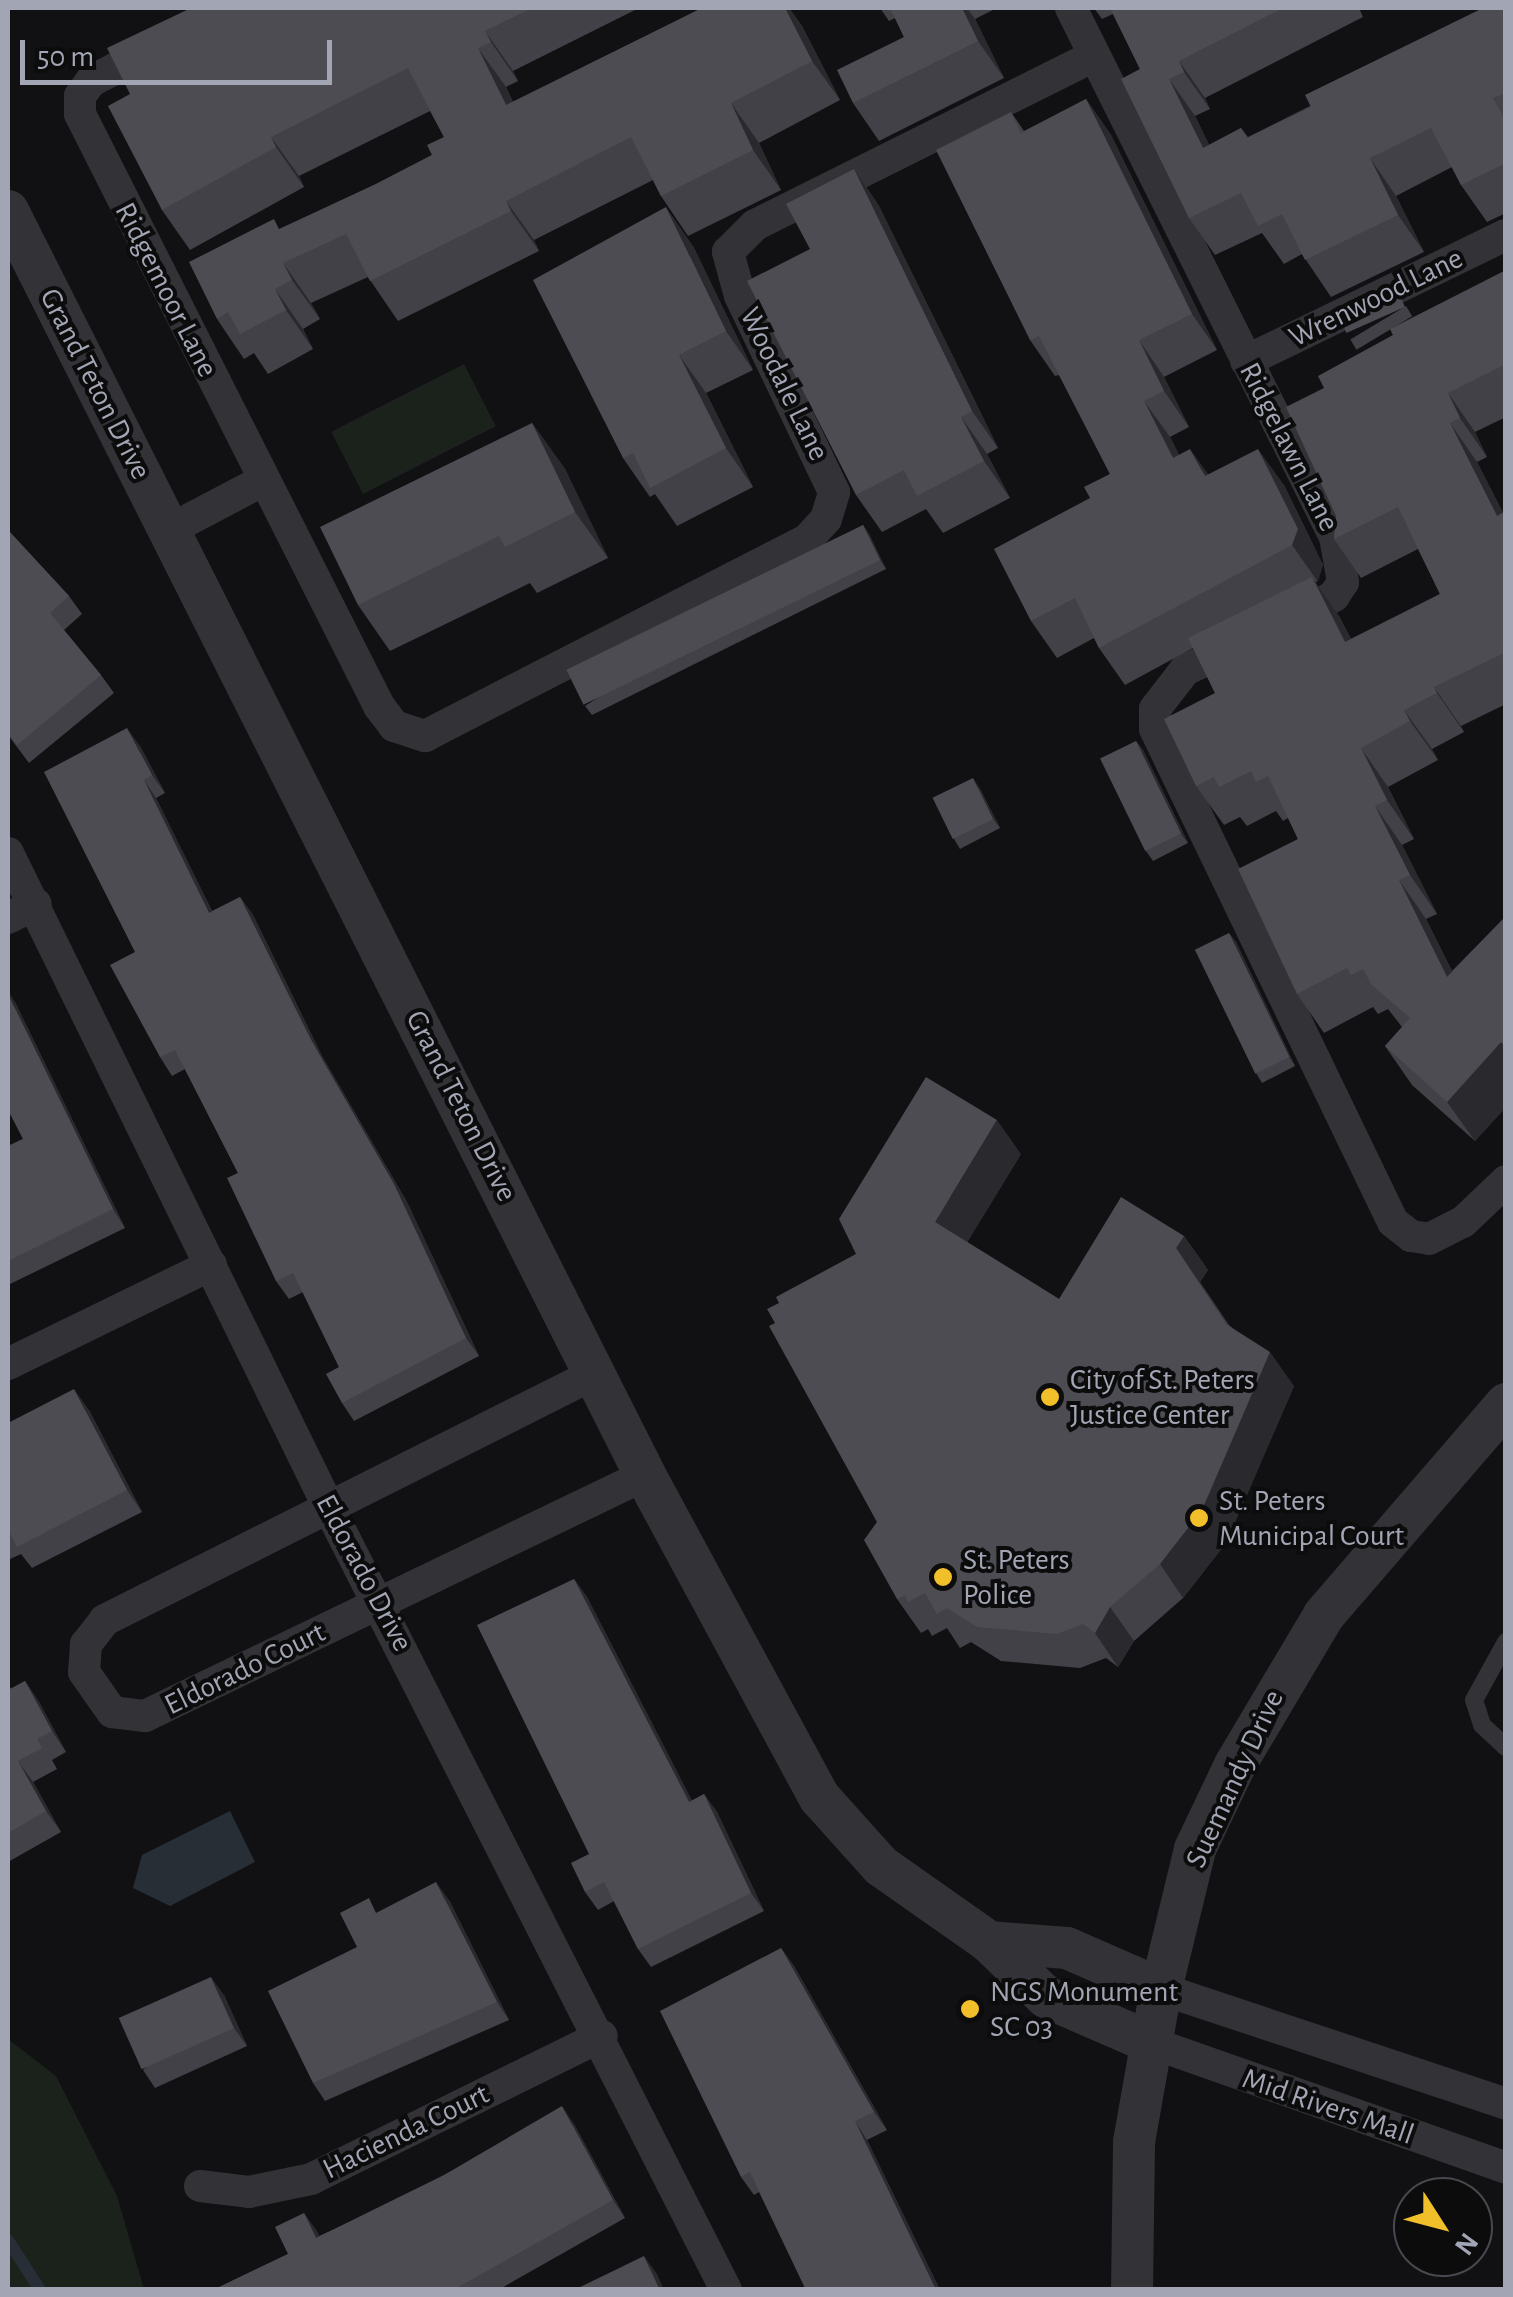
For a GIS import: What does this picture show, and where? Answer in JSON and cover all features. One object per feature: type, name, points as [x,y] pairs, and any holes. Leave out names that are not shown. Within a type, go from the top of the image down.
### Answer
[{"type":"street","name":"Ridgemoor Lane","points":[[232,8],[115,64],[80,96],[88,134],[379,706],[409,734]]},
{"type":"street","name":"Ridgelawn Lane","points":[[1071,8],[1336,537],[1343,582],[1312,610],[1185,670],[1155,709],[1155,729],[1393,1222],[1411,1236],[1429,1239],[1464,1222],[1506,1181]]},
{"type":"street","name":"Woodale Lane","points":[[409,734],[425,736],[806,540],[826,518],[834,492],[740,296],[728,252],[754,225],[1094,56]]},
{"type":"street","name":"Wrenwood Lane","points":[[1246,361],[1506,236]]},
{"type":"street","name":"Grand Teton Drive","points":[[14,239],[169,530],[596,1372],[644,1475],[820,1798],[882,1866],[990,1942],[1046,1997],[1152,2043]]},
{"type":"street","points":[[169,530],[262,481]]},
{"type":"street","name":"Eldorado Drive","points":[[8,852],[22,911],[211,1265],[329,1508],[602,2036],[726,2290]]},
{"type":"street","points":[[8,1364],[211,1265]]},
{"type":"street","name":"Eldorado Court","points":[[596,1372],[105,1620],[86,1644],[84,1672],[92,1689],[112,1712],[145,1716],[644,1475]]},
{"type":"street","name":"Suemandy Drive","points":[[1132,2290],[1134,2142],[1161,1989],[1195,1849],[1283,1677],[1371,1556],[1506,1404]]},
{"type":"street","points":[[990,1942],[1067,1948],[1161,1989]]},
{"type":"street","name":"Mid Rivers Mall","points":[[1161,1989],[1506,2104]]},
{"type":"street","name":"Hacienda Court","points":[[200,2186],[249,2192],[311,2179],[602,2036]]},
{"type":"street","name":"Mid Rivers Mall","points":[[1152,2043],[1506,2168]]},
{"type":"lane","points":[[1506,1642],[1474,1700],[1482,1725],[1506,1747]]},
{"type":"shaded area","points":[[464,364],[496,426],[363,494],[331,432]]},
{"type":"shaded area","points":[[230,1811],[255,1862],[170,1906],[133,1888],[142,1855]]},
{"type":"shaded area","points":[[8,2039],[56,2076],[117,2196],[144,2289],[8,2289]]},
{"type":"building","points":[[191,8],[532,8],[485,31],[491,42],[478,48],[506,105],[702,8],[785,8],[812,61],[731,103],[753,150],[661,196],[631,137],[506,201],[511,211],[370,281],[346,234],[283,263],[292,280],[275,289],[286,310],[240,334],[228,312],[217,319],[189,262],[274,219],[279,229],[376,184],[432,155],[427,145],[444,137],[408,68],[271,137],[276,147],[162,210],[108,106],[130,94],[107,48]]},
{"type":"building","points":[[890,8],[962,8],[978,41],[853,103],[837,70],[904,37]]},
{"type":"building","points":[[1110,8],[1283,8],[1179,61],[1184,72],[1169,79],[1203,148],[1241,128],[1247,138],[1311,107],[1305,95],[1483,8],[1506,8],[1506,93],[1493,98],[1506,122],[1506,163],[1461,185],[1431,128],[1370,158],[1398,215],[1305,260],[1282,214],[1258,226],[1241,193],[1189,218],[1121,79],[1140,69]]},
{"type":"building","points":[[1086,99],[1192,314],[1139,340],[1164,391],[1144,401],[1173,458],[1190,449],[1205,476],[1258,449],[1298,529],[1292,545],[1099,648],[1075,598],[1031,621],[994,549],[1090,498],[1084,487],[1110,474],[1039,336],[1030,340],[936,150],[1011,112],[1021,133]]},
{"type":"building","points":[[854,169],[972,411],[961,417],[984,461],[917,496],[904,470],[856,495],[747,281],[810,249],[786,204]]},
{"type":"building","points":[[666,207],[726,331],[679,355],[726,448],[650,488],[633,453],[623,458],[533,280]]},
{"type":"building","points":[[1506,270],[1506,364],[1448,393],[1460,418],[1450,423],[1497,516],[1506,511],[1506,652],[1434,687],[1437,693],[1404,710],[1410,721],[1361,748],[1387,800],[1375,806],[1410,875],[1399,880],[1447,977],[1506,916],[1506,1046],[1501,1042],[1447,1102],[1385,1046],[1410,1018],[1371,984],[1363,969],[1351,975],[1347,968],[1297,994],[1238,869],[1298,839],[1268,776],[1256,782],[1251,771],[1219,787],[1214,777],[1196,786],[1164,719],[1215,693],[1188,638],[1312,577],[1345,642],[1440,594],[1398,507],[1334,539],[1336,516],[1286,407],[1324,388],[1318,376],[1393,335],[1390,329]]},
{"type":"building","points":[[1400,296],[1405,307],[1346,333],[1342,322]]},
{"type":"building","points":[[532,423],[575,512],[505,547],[499,536],[358,605],[320,527]]},
{"type":"building","points":[[863,525],[880,560],[583,705],[566,670]]},
{"type":"building","points":[[8,530],[69,596],[50,613],[101,675],[17,745],[8,733]]},
{"type":"building","points":[[127,728],[152,775],[144,780],[209,913],[240,897],[310,1038],[394,1184],[466,1338],[342,1403],[326,1374],[339,1367],[293,1273],[276,1281],[227,1178],[238,1173],[175,1050],[160,1057],[110,965],[135,952],[44,772]]},
{"type":"building","points":[[1136,741],[1181,834],[1145,851],[1100,759]]},
{"type":"building","points":[[973,778],[993,819],[953,839],[933,798]]},
{"type":"building","points":[[1229,933],[1289,1057],[1255,1074],[1195,950]]},
{"type":"building","points":[[8,994],[113,1209],[8,1261],[8,1146],[23,1139],[8,1110]]},
{"type":"building","name":"City of St. Peters Justice Center","points":[[926,1077],[997,1120],[935,1222],[1059,1299],[1121,1197],[1184,1236],[1176,1248],[1226,1324],[1270,1352],[1202,1510],[1160,1564],[1110,1607],[1095,1633],[1083,1624],[1057,1634],[977,1627],[947,1608],[937,1614],[925,1593],[908,1602],[905,1595],[897,1599],[864,1540],[877,1522],[769,1326],[775,1323],[767,1309],[779,1303],[776,1297],[856,1254],[839,1219]]},
{"type":"building","points":[[74,1389],[127,1490],[17,1547],[8,1532],[8,1423]]},
{"type":"building","points":[[574,1579],[689,1802],[704,1794],[751,1893],[638,1949],[604,1882],[585,1892],[571,1863],[589,1854],[477,1625]]},
{"type":"building","points":[[25,1681],[52,1731],[37,1739],[42,1748],[18,1761],[46,1811],[8,1833],[8,1690]]},
{"type":"building","points":[[436,1882],[497,2002],[313,2083],[268,1991],[357,1947],[340,1913],[369,1898],[376,1913]]},
{"type":"building","points":[[781,1948],[874,2112],[855,2121],[936,2290],[806,2290],[750,2172],[741,2177],[660,2011]]},
{"type":"building","points":[[211,1977],[234,2028],[142,2069],[119,2018]]},
{"type":"building","points":[[562,2106],[613,2200],[453,2290],[213,2290],[288,2254],[275,2227],[304,2213],[316,2238],[444,2175]]},
{"type":"building","points":[[644,2256],[660,2290],[574,2290]]},
{"type":"waterway","points":[[8,2240],[40,2290]]},
{"type":"place","name":"City of St. Peters Justice Center","points":[[1050,1397]]},
{"type":"place","name":"St. Peters Municipal Court","points":[[1199,1518]]},
{"type":"place","name":"St. Peters Police","points":[[943,1577]]},
{"type":"place","name":"NGS Monument SC 03","points":[[970,2009]]}]
